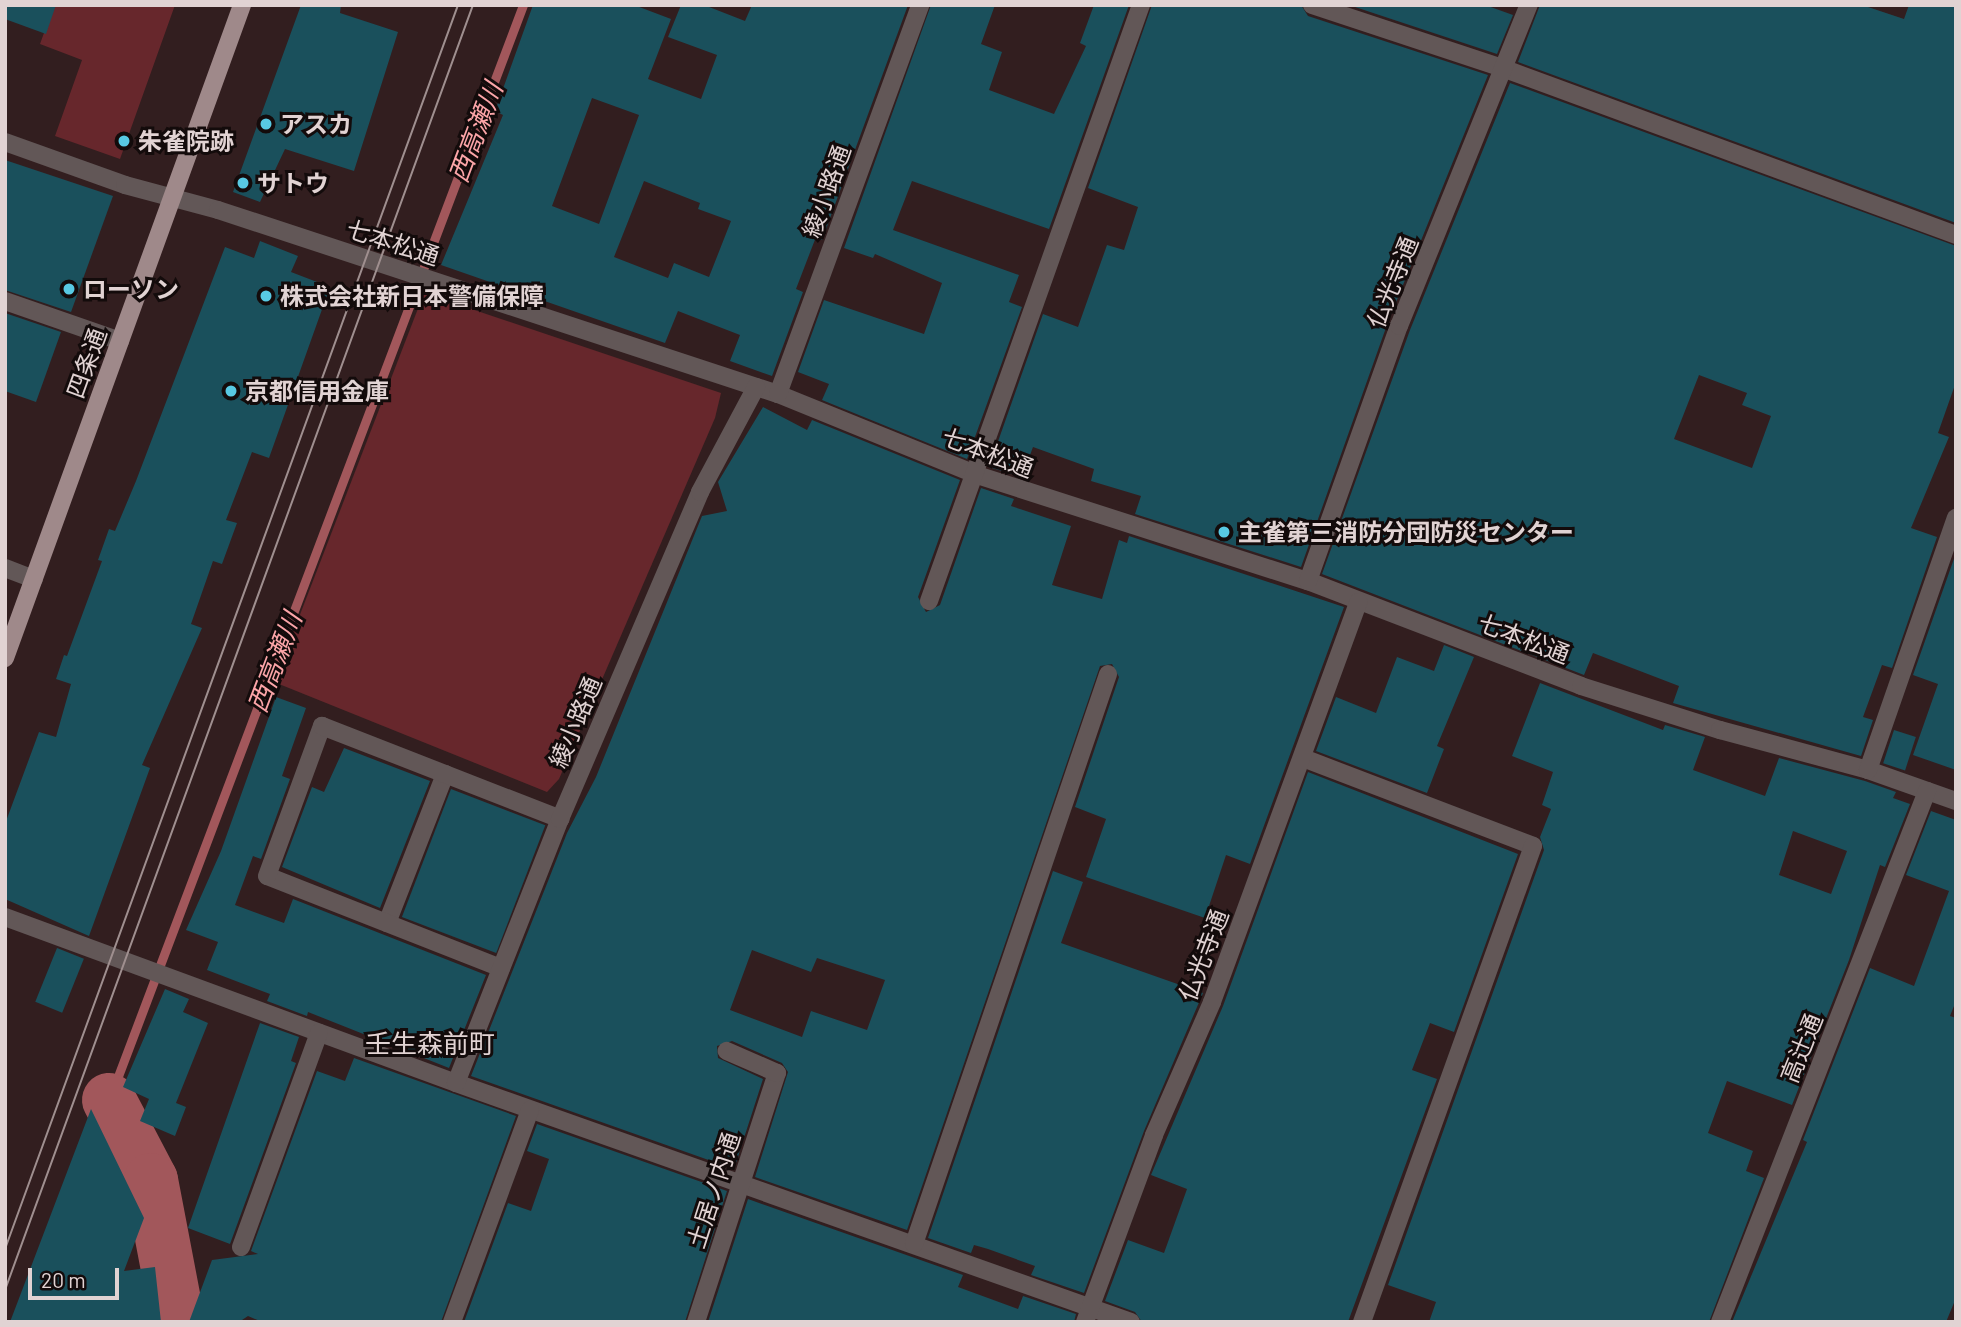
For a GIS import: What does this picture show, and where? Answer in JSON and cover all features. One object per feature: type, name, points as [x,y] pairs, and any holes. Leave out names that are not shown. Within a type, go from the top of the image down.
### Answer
[{"type":"main road","name":"四条通","points":[[5,659],[242,5]]},
{"type":"street","name":"綾小路通","points":[[778,394],[920,5]]},
{"type":"street","points":[[929,601],[977,475],[1141,5]]},
{"type":"street","points":[[1312,5],[1505,69],[1956,235]]},
{"type":"street","name":"仏光寺通","points":[[1308,581],[1399,326],[1529,5]]},
{"type":"street","name":"七本松通","points":[[5,142],[125,185],[172,196],[778,394],[977,475],[1308,581],[1581,686],[1732,734],[1868,770],[1956,801]]},
{"type":"street","points":[[5,300],[120,341]]},
{"type":"street","name":"綾小路通","points":[[456,1083],[560,819],[700,492],[756,387]]},
{"type":"street","points":[[1868,770],[1956,518]]},
{"type":"street","points":[[5,568],[34,579]]},
{"type":"street","name":"仏光寺通","points":[[1088,1314],[1303,758],[1358,602]]},
{"type":"street","points":[[915,1244],[1108,674]]},
{"type":"street","points":[[501,968],[267,876],[322,726],[560,819]]},
{"type":"street","points":[[1303,758],[1533,846],[1362,1322]]},
{"type":"street","points":[[387,923],[445,774]]},
{"type":"street","name":"高辻通","points":[[1720,1322],[1927,791]]},
{"type":"street","points":[[5,917],[530,1110],[915,1244],[1088,1314],[1131,1322]]},
{"type":"street","points":[[240,1247],[319,1033]]},
{"type":"street","name":"土居ノ内通","points":[[696,1322],[777,1073],[727,1051]]},
{"type":"street","points":[[452,1322],[530,1110]]},
{"type":"shaded area","points":[[54,5],[175,5],[120,159],[55,136],[82,60],[40,44]]},
{"type":"shaded area","points":[[424,293],[721,393],[715,418],[559,779],[547,792],[274,682]]},
{"type":"building","points":[[5,5],[56,5],[46,34],[5,19]]},
{"type":"building","points":[[301,5],[341,5],[340,13],[398,32],[354,171],[285,149],[260,202],[233,192]]},
{"type":"building","points":[[533,5],[634,5],[671,19],[648,79],[701,99],[717,55],[668,37],[681,5],[704,5],[745,21],[752,5],[908,5],[822,240],[816,237],[796,289],[803,292],[772,376],[730,361],[740,335],[678,311],[665,343],[441,265],[503,115],[495,111]],"holes":[[[592,98],[639,115],[599,224],[552,206]],[[644,181],[700,203],[698,209],[731,221],[709,277],[674,263],[668,278],[614,257]]]},
{"type":"building","points":[[931,5],[995,5],[981,44],[1002,52],[989,90],[1054,114],[1086,46],[1080,43],[1094,5],[1129,5],[1049,229],[912,181],[893,230],[1019,275],[1009,302],[1022,307],[967,459],[822,400],[829,384],[798,372],[824,300],[924,334],[942,283],[875,254],[873,258],[844,248]]},
{"type":"building","points":[[1152,5],[1301,5],[1308,16],[1488,75],[1388,322],[1301,567],[1135,514],[1141,496],[1091,481],[1094,469],[1033,447],[1022,477],[989,467],[1043,314],[1078,327],[1107,245],[1124,250],[1138,207],[1088,188]]},
{"type":"building","points":[[1349,5],[1485,5],[1513,15],[1497,54]]},
{"type":"building","points":[[1540,5],[1862,5],[1904,19],[1909,5],[1956,5],[1956,223],[1518,62]]},
{"type":"building","points":[[1510,83],[1956,246],[1956,382],[1938,433],[1949,437],[1911,528],[1937,537],[1892,668],[1882,665],[1863,717],[1873,720],[1861,756],[1673,703],[1679,686],[1593,653],[1584,675],[1322,574],[1410,330]],"holes":[[[1699,375],[1747,393],[1742,405],[1771,416],[1752,468],[1674,439]]]},
{"type":"building","points":[[5,160],[113,196],[71,312],[5,290]]},
{"type":"building","points":[[260,241],[298,256],[291,272],[330,287],[269,458],[252,452],[226,520],[237,523],[222,564],[213,561],[191,624],[202,628],[142,765],[150,768],[89,936],[5,899],[5,824],[39,732],[56,737],[71,684],[56,679],[64,655],[67,656],[102,561],[98,560],[109,529],[115,531],[136,481],[225,247],[254,258]]},
{"type":"building","points":[[5,313],[61,332],[36,402],[5,391]]},
{"type":"building","points":[[763,407],[807,430],[812,420],[960,480],[918,597],[926,612],[940,605],[981,488],[1014,499],[1011,506],[1071,526],[1052,585],[1102,599],[1119,540],[1127,543],[1129,536],[1344,607],[1250,864],[1226,855],[1205,918],[1086,877],[1106,819],[1075,807],[1119,677],[1112,664],[1100,666],[907,1230],[755,1177],[788,1072],[782,1063],[732,1041],[717,1046],[718,1058],[763,1079],[734,1169],[471,1076],[567,833],[596,777],[702,516],[727,511],[718,482]],"holes":[[[752,950],[811,972],[817,958],[885,980],[867,1030],[811,1011],[802,1037],[730,1010]]]},
{"type":"building","points":[[1956,553],[1956,770],[1913,755],[1938,684],[1913,675]]},
{"type":"building","points":[[1444,645],[1474,657],[1437,746],[1444,749],[1427,793],[1316,751],[1336,697],[1376,713],[1397,657],[1434,671]]},
{"type":"building","points":[[1540,683],[1663,730],[1665,725],[1705,737],[1693,770],[1765,796],[1779,758],[1865,781],[1896,792],[1893,798],[1910,804],[1885,867],[1880,865],[1849,960],[1792,1105],[1727,1081],[1708,1133],[1753,1151],[1746,1171],[1764,1178],[1709,1322],[1429,1322],[1436,1302],[1388,1285],[1544,850],[1540,837],[1551,809],[1542,805],[1553,772],[1512,756]],"holes":[[[1793,831],[1847,851],[1831,894],[1779,875]]]},
{"type":"building","points":[[276,697],[306,708],[282,776],[290,779],[261,859],[253,856],[235,905],[284,923],[293,899],[486,975],[449,1068],[308,1012],[307,1016],[267,1001],[270,994],[207,970],[218,942],[186,930],[221,851]]},
{"type":"building","points":[[1894,730],[1916,737],[1905,770],[1883,763]]},
{"type":"building","points":[[344,748],[430,781],[380,908],[282,867],[312,787],[324,792]]},
{"type":"building","points":[[1308,772],[1518,854],[1454,1032],[1430,1023],[1412,1070],[1437,1079],[1348,1322],[1142,1322],[1135,1312],[1105,1301],[1128,1240],[1164,1253],[1187,1189],[1151,1175],[1223,1006]]},
{"type":"building","points":[[451,789],[545,825],[496,953],[402,917]]},
{"type":"building","points":[[1931,811],[1956,820],[1956,1001],[1950,1016],[1956,1018],[1956,1298],[1946,1322],[1732,1322],[1807,1142],[1803,1140],[1870,968],[1914,986],[1949,891],[1906,875]]},
{"type":"building","points":[[1053,871],[1083,882],[1061,943],[1203,993],[1144,1131],[1084,1293],[1031,1275],[1035,1266],[988,1249],[974,1245],[971,1253],[928,1238]]},
{"type":"building","points":[[57,948],[84,959],[62,1013],[35,1002]]},
{"type":"building","points":[[165,989],[189,999],[183,1012],[208,1023],[176,1103],[186,1107],[175,1136],[140,1121],[149,1099],[123,1087]]},
{"type":"building","points":[[260,1023],[299,1037],[291,1061],[296,1063],[230,1244],[188,1228]]},
{"type":"building","points":[[354,1058],[516,1116],[441,1322],[262,1322],[248,1316],[239,1322],[189,1322],[212,1260],[258,1254],[251,1251],[317,1071],[345,1081]]},
{"type":"building","points":[[91,1109],[144,1218],[124,1271],[155,1267],[161,1322],[10,1322]]},
{"type":"building","points":[[537,1124],[727,1191],[685,1322],[464,1322],[508,1203],[531,1211],[549,1159],[527,1151]]},
{"type":"building","points":[[748,1199],[963,1275],[958,1287],[1018,1309],[1023,1296],[1076,1314],[1074,1322],[708,1322]]},
{"type":"waterway","name":"西高瀬川","points":[[109,1100],[523,5]]},
{"type":"waterway","name":"西高瀬川","points":[[109,1100],[151,1180],[178,1322]]},
{"type":"tram line","points":[[5,1249],[458,5]]},
{"type":"tram line","points":[[5,1290],[473,5]]},
{"type":"place","name":"アスカ","points":[[266,124]]},
{"type":"place","name":"朱雀院跡","points":[[124,141]]},
{"type":"place","name":"サトウ","points":[[243,183]]},
{"type":"place","name":"ローソン","points":[[69,289]]},
{"type":"place","name":"株式会社新日本警備保障","points":[[266,296]]},
{"type":"place","name":"京都信用金庫","points":[[231,391]]},
{"type":"place","name":"主雀第三消防分団防災センター","points":[[1224,532]]},
{"type":"district","name":"壬生森前町","points":[[430,1043]]}]
